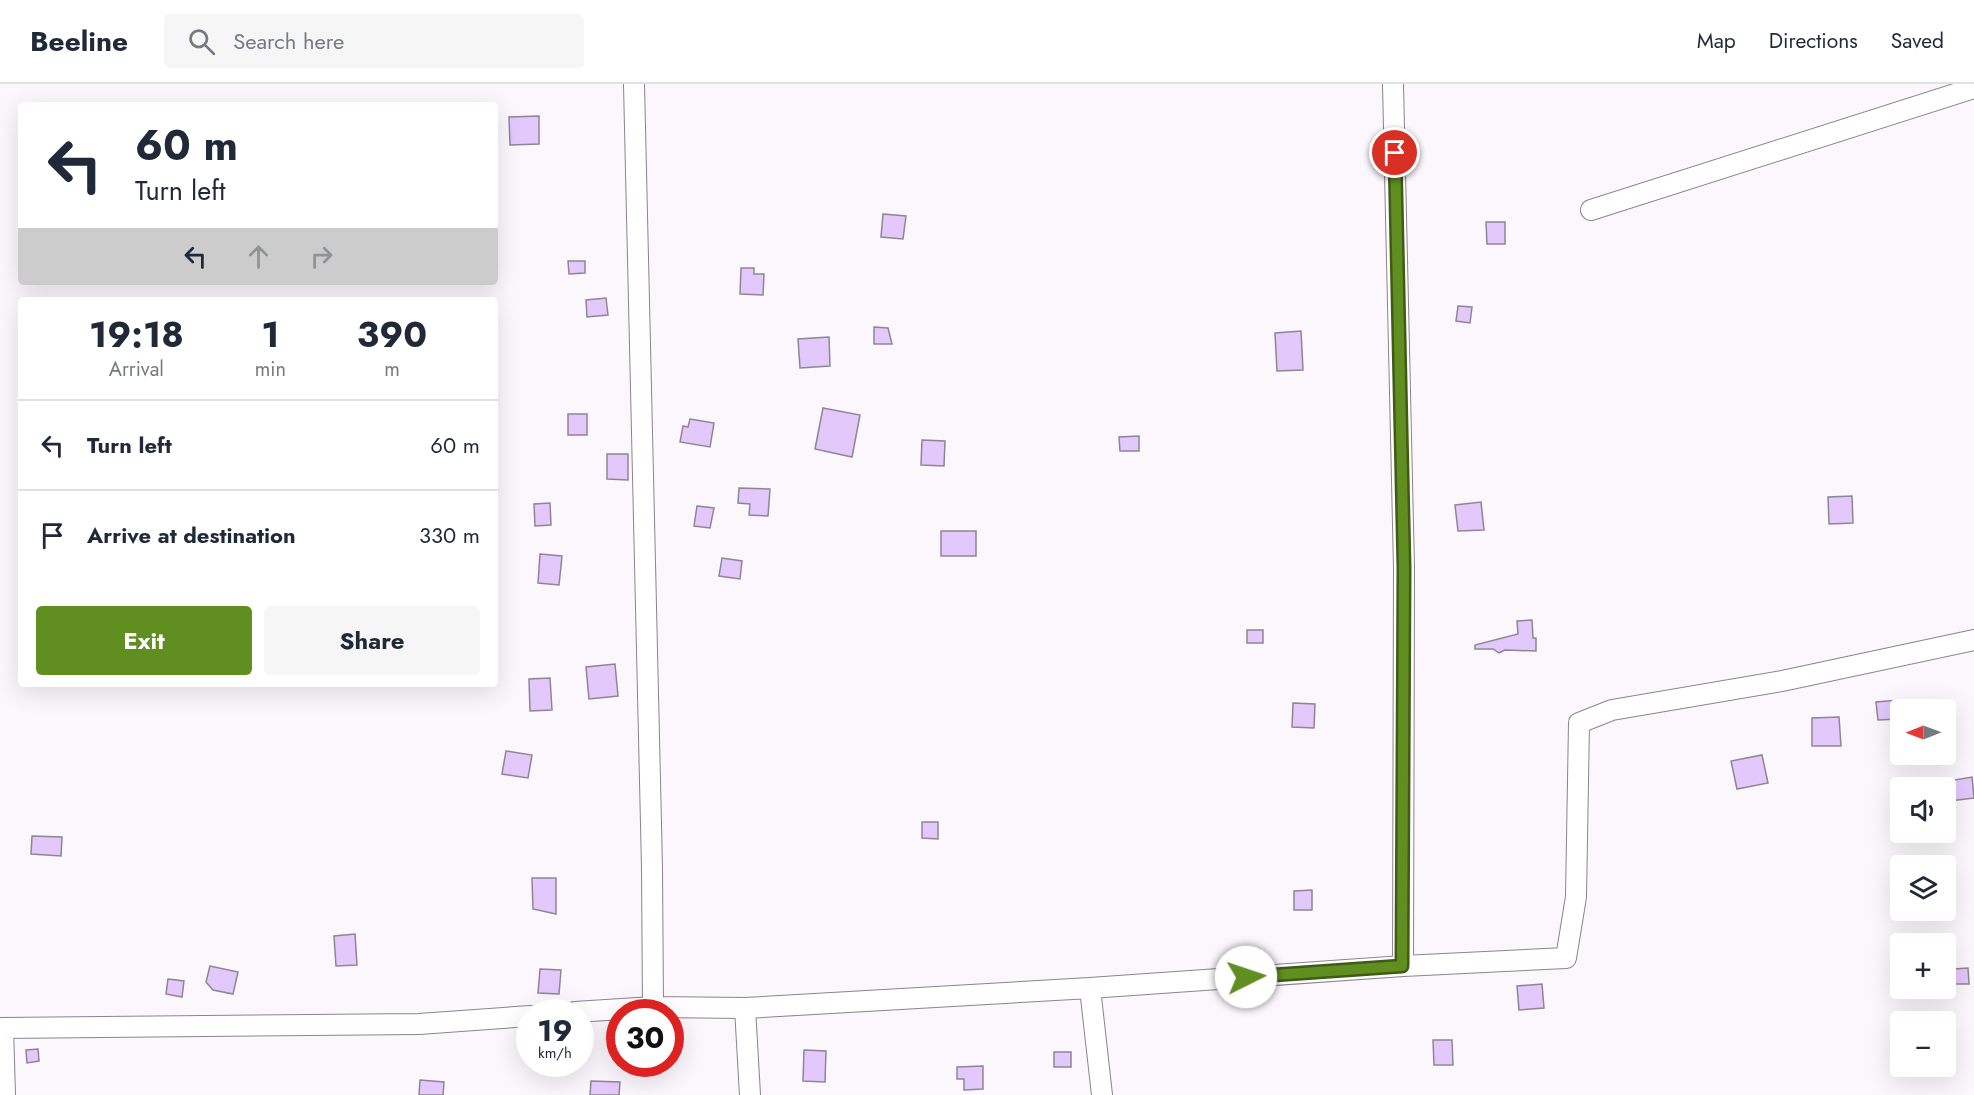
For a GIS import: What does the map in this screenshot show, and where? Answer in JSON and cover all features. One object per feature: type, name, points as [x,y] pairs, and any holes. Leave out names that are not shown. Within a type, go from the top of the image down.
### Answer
[{"type":"street","points":[[634,84],[653,999]]},
{"type":"street","points":[[1393,84],[1404,568],[1402,966]]},
{"type":"street","points":[[1591,210],[1974,88]]},
{"type":"street","points":[[684,1007],[745,1008],[1402,966],[1566,958],[1576,897],[1579,723],[1612,710],[1782,681],[1974,639]]},
{"type":"street","points":[[1090,987],[1102,1095]]},
{"type":"street","points":[[745,1008],[750,1095]]},
{"type":"street","points":[[5,1095],[2,1028],[419,1024],[516,1017]]},
{"type":"building","points":[[539,116],[539,144],[510,145],[509,117]]},
{"type":"building","points":[[883,214],[906,216],[903,239],[881,237]]},
{"type":"building","points":[[1486,222],[1505,222],[1505,244],[1487,244]]},
{"type":"building","points":[[568,261],[585,261],[585,273],[569,274]]},
{"type":"building","points":[[741,268],[754,268],[754,274],[764,274],[763,295],[740,294]]},
{"type":"building","points":[[606,298],[608,315],[587,317],[586,300]]},
{"type":"building","points":[[1458,306],[1472,307],[1470,323],[1456,321]]},
{"type":"building","points":[[874,327],[888,328],[892,344],[874,344]]},
{"type":"building","points":[[1301,331],[1303,370],[1277,371],[1275,333]]},
{"type":"building","points":[[829,337],[830,366],[800,368],[798,339]]},
{"type":"building","points":[[823,408],[860,415],[852,457],[815,449]]},
{"type":"building","points":[[568,414],[587,414],[587,435],[568,435]]},
{"type":"building","points":[[690,419],[714,423],[710,447],[680,442],[683,426],[688,427]]},
{"type":"building","points":[[1139,436],[1139,451],[1120,451],[1119,437]]},
{"type":"building","points":[[922,440],[945,441],[944,466],[921,465]]},
{"type":"building","points":[[607,454],[628,454],[628,480],[607,479]]},
{"type":"building","points":[[739,488],[770,489],[768,516],[749,515],[750,504],[738,503]]},
{"type":"building","points":[[1852,496],[1853,523],[1829,524],[1828,497]]},
{"type":"building","points":[[1481,502],[1484,530],[1458,531],[1455,505]]},
{"type":"building","points":[[550,503],[551,525],[535,526],[534,504]]},
{"type":"building","points":[[697,506],[714,508],[710,528],[694,526]]},
{"type":"building","points":[[941,531],[976,531],[976,556],[941,556]]},
{"type":"building","points":[[540,554],[562,556],[559,585],[538,583]]},
{"type":"building","points":[[722,558],[742,561],[740,579],[719,576]]},
{"type":"building","points":[[1532,620],[1536,651],[1505,650],[1499,653],[1493,649],[1475,649],[1475,645],[1518,634],[1517,621]]},
{"type":"building","points":[[1247,630],[1263,630],[1263,643],[1247,643]]},
{"type":"building","points":[[615,664],[618,696],[589,699],[586,667]]},
{"type":"building","points":[[550,678],[552,710],[530,711],[529,679]]},
{"type":"building","points":[[1890,701],[1890,719],[1878,720],[1876,702]]},
{"type":"building","points":[[1293,703],[1315,704],[1314,728],[1292,727]]},
{"type":"building","points":[[1839,717],[1841,746],[1812,746],[1812,718]]},
{"type":"building","points":[[506,751],[532,755],[528,778],[502,774]]},
{"type":"building","points":[[1762,755],[1768,783],[1737,789],[1731,761]]},
{"type":"building","points":[[1972,777],[1974,798],[1956,800],[1956,780]]},
{"type":"building","points":[[922,822],[938,822],[938,839],[922,838]]},
{"type":"building","points":[[32,836],[62,837],[61,856],[31,854]]},
{"type":"building","points":[[532,878],[556,878],[556,914],[533,909]]},
{"type":"building","points":[[1312,890],[1312,910],[1294,910],[1294,891]]},
{"type":"building","points":[[355,934],[357,965],[336,966],[334,936]]},
{"type":"building","points":[[210,966],[238,972],[233,994],[213,990],[206,982]]},
{"type":"building","points":[[1968,968],[1969,984],[1956,984],[1956,969]]},
{"type":"building","points":[[540,969],[561,970],[559,994],[538,993]]},
{"type":"building","points":[[168,979],[184,981],[182,997],[166,994]]},
{"type":"building","points":[[1542,984],[1544,1008],[1519,1010],[1517,986]]},
{"type":"building","points":[[1433,1040],[1452,1040],[1453,1065],[1434,1065]]},
{"type":"building","points":[[38,1049],[39,1061],[27,1063],[26,1050]]},
{"type":"building","points":[[804,1050],[826,1051],[825,1082],[803,1081]]},
{"type":"building","points":[[1054,1052],[1071,1052],[1071,1067],[1054,1067]]},
{"type":"building","points":[[983,1066],[983,1089],[964,1090],[964,1079],[957,1079],[957,1067]]},
{"type":"building","points":[[420,1080],[444,1082],[443,1095],[419,1095]]},
{"type":"building","points":[[591,1081],[620,1082],[619,1095],[590,1095]]},
{"type":"route","points":[[1246,977],[1402,966],[1404,568],[1395,153]]}]
